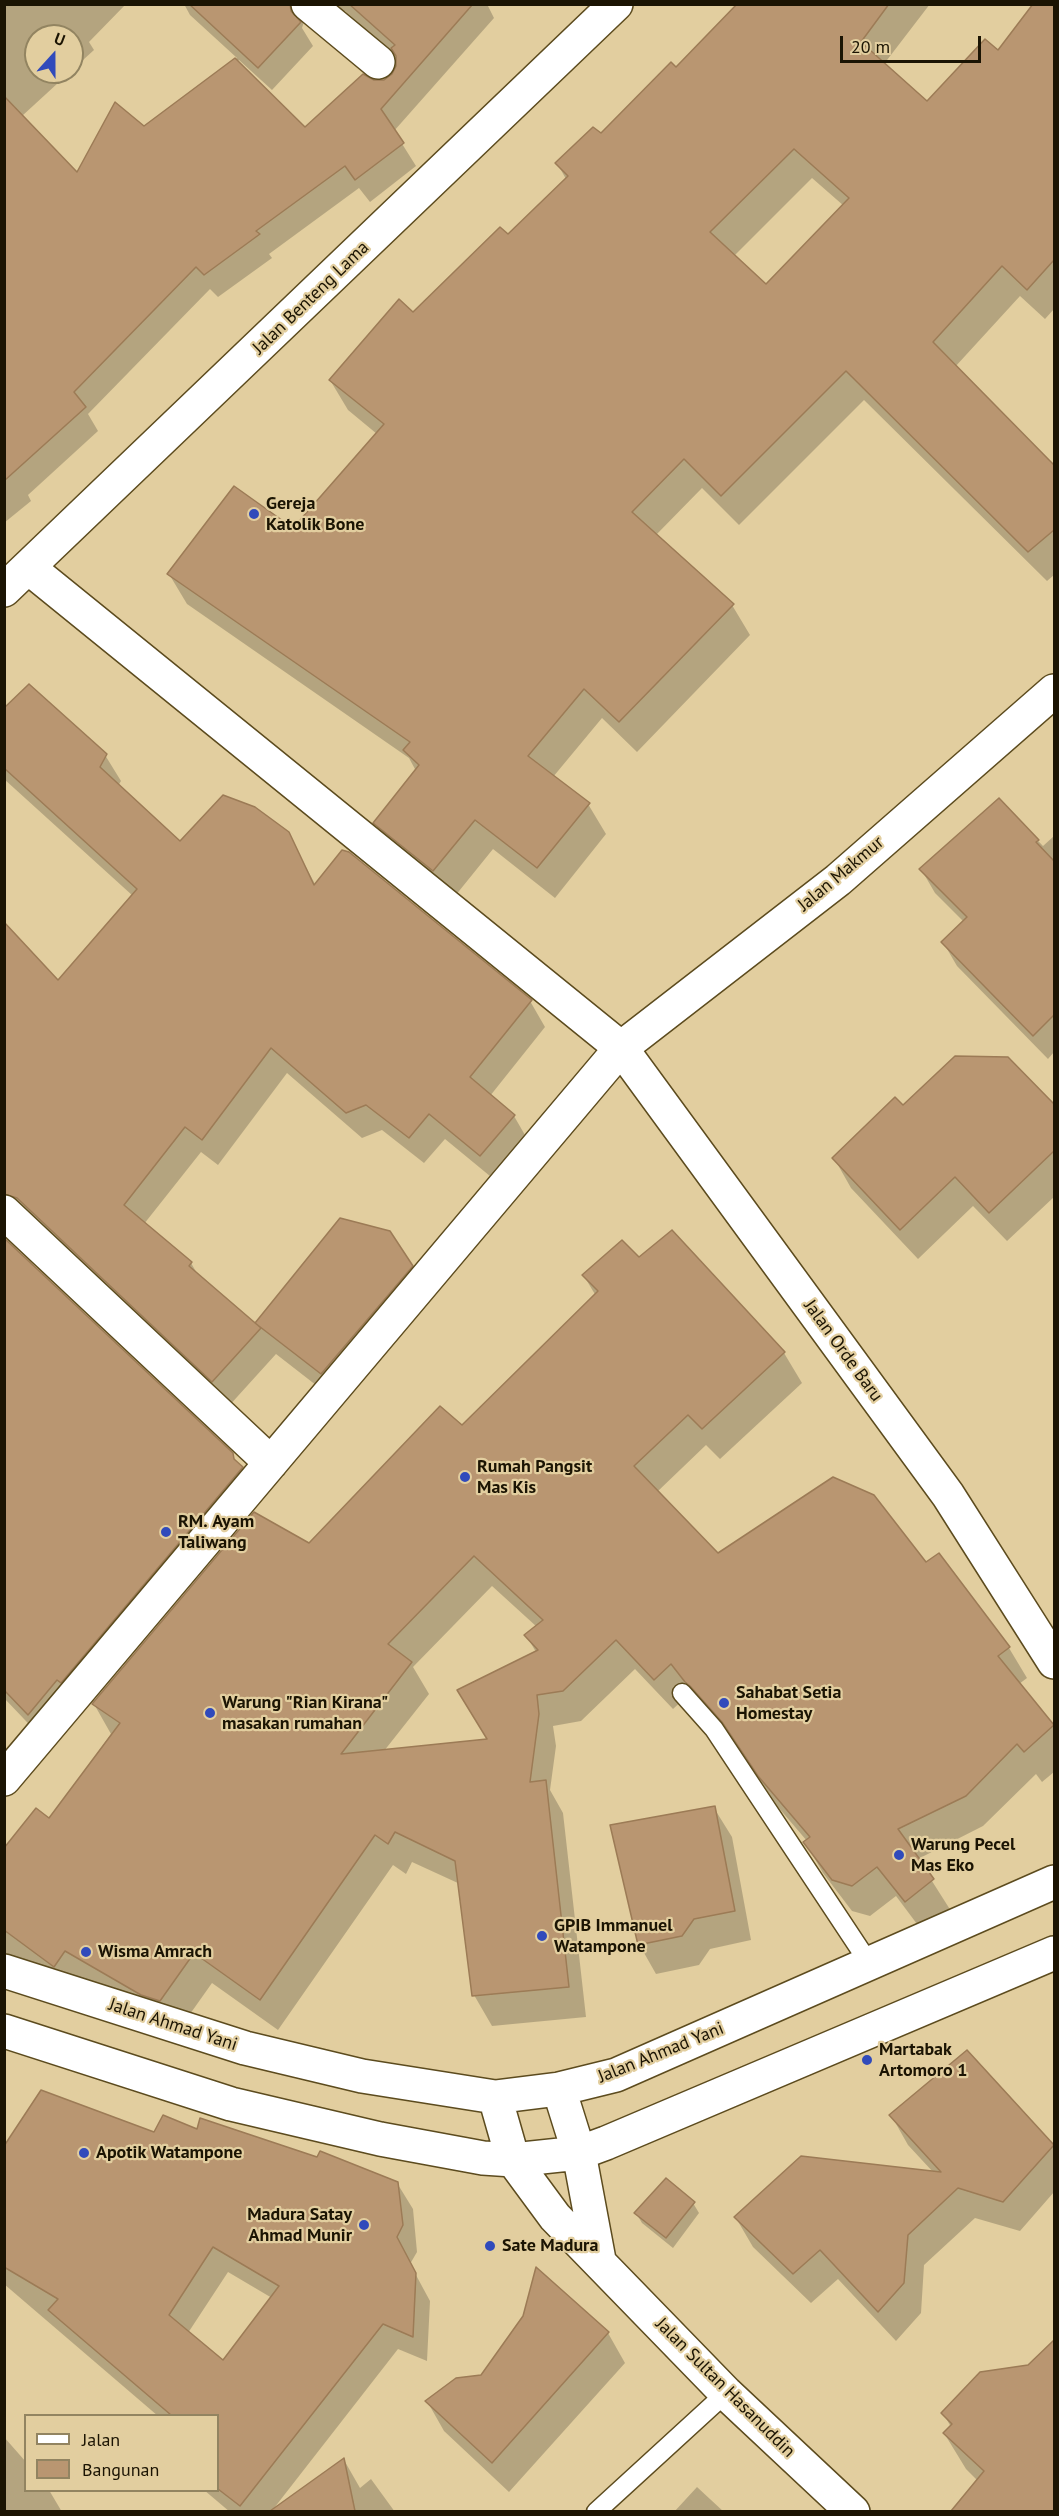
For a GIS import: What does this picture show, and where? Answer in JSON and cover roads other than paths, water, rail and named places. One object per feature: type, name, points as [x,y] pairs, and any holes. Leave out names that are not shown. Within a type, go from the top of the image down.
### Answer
[{"type":"street","points":[[308,4],[378,62]]},
{"type":"street","name":"Jalan Benteng Lama","points":[[4,590],[616,4]]},
{"type":"street","name":"Jalan Orde Baru","points":[[29,568],[621,1048],[948,1495],[1054,1662]]},
{"type":"street","name":"Jalan Makmur","points":[[4,1779],[621,1048],[838,879],[1054,692]]},
{"type":"street","points":[[4,1212],[271,1463]]},
{"type":"street","name":"Jalan Ahmad Yani","points":[[4,1971],[245,2048],[362,2076],[454,2093],[495,2097],[559,2089],[616,2075],[1054,1882]]},
{"type":"street","points":[[4,2031],[231,2104],[380,2139],[483,2158],[513,2160],[579,2153],[651,2126],[1054,1953]]},
{"type":"street","points":[[559,2089],[579,2153],[599,2260]]},
{"type":"street","name":"Jalan Sultan Hasanuddin","points":[[495,2097],[513,2160],[555,2217],[726,2393],[854,2511]]},
{"type":"lane","points":[[682,1693],[714,1729],[869,1963]]},
{"type":"lane","points":[[596,2511],[726,2393]]},
{"type":"place","name":"Gereja Katolik Bone","points":[[254,514]]},
{"type":"place","name":"Rumah Pangsit Mas Kis","points":[[465,1477]]},
{"type":"place","name":"RM. Ayam Taliwang","points":[[166,1532]]},
{"type":"place","name":"Sahabat Setia Homestay","points":[[724,1703]]},
{"type":"place","name":"Warung \"Rian Kirana\" masakan rumahan","points":[[210,1713]]},
{"type":"place","name":"Warung Pecel Mas Eko","points":[[899,1855]]},
{"type":"place","name":"GPIB Immanuel Watampone","points":[[542,1936]]},
{"type":"place","name":"Wisma Amrach","points":[[86,1952]]},
{"type":"place","name":"Martabak Artomoro 1","points":[[867,2060]]},
{"type":"place","name":"Apotik Watampone","points":[[84,2153]]},
{"type":"place","name":"Madura Satay Ahmad Munir","points":[[364,2225]]},
{"type":"place","name":"Sate Madura","points":[[490,2246]]}]
